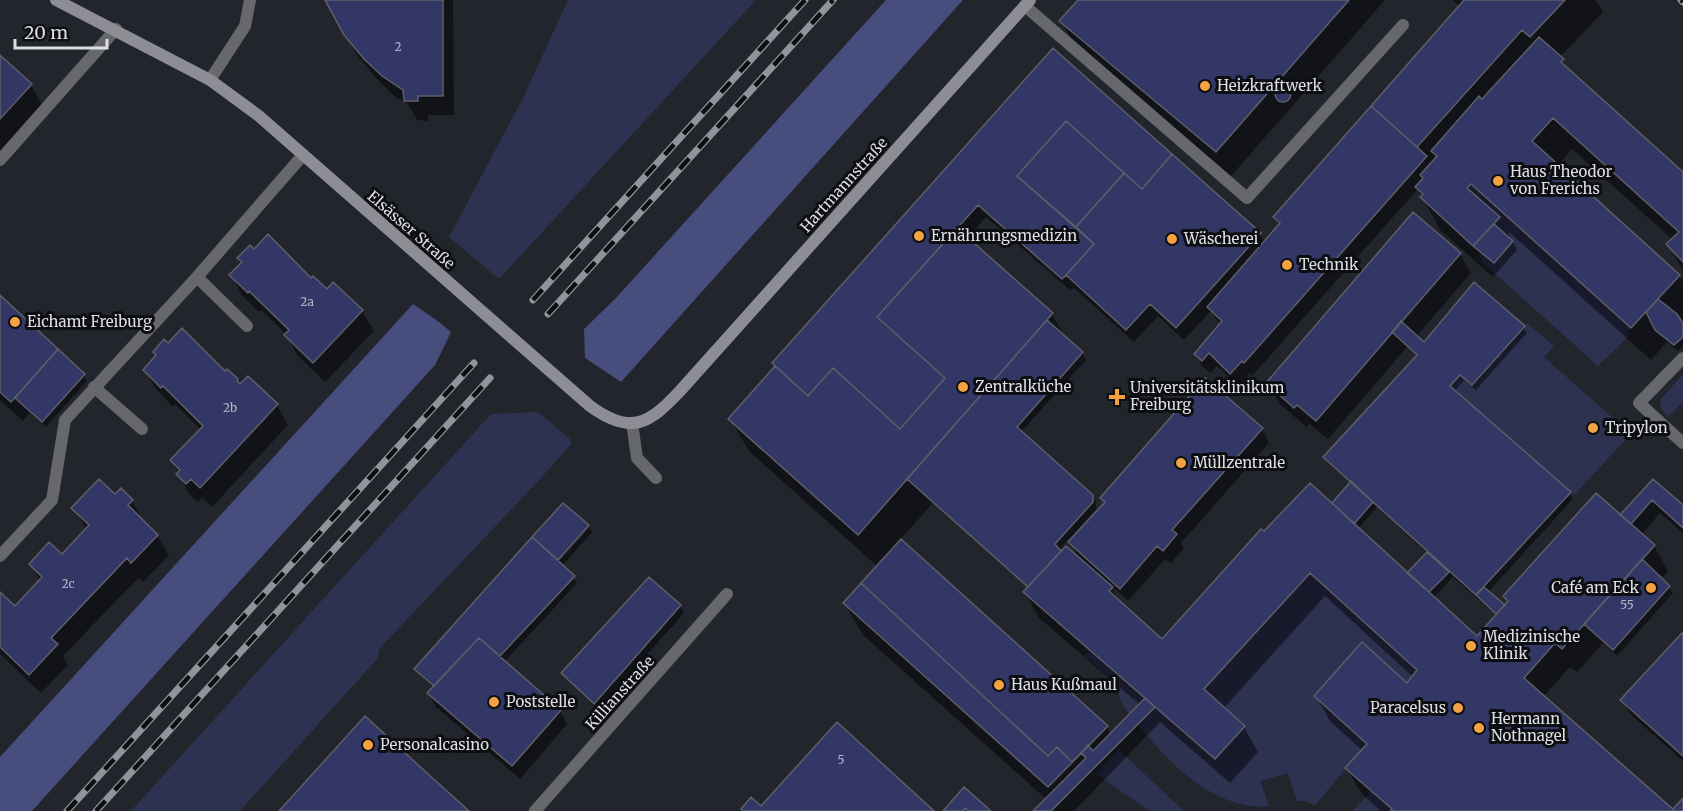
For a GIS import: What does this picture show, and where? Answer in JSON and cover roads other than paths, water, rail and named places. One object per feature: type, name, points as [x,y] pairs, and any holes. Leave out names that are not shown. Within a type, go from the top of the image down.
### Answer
[{"type":"street","name":"Elsässer Straße","points":[[56,0],[116,29],[210,80],[259,116],[462,296],[603,416],[620,422],[632,423]]},
{"type":"street","points":[[210,80],[245,26],[250,0]]},
{"type":"street","points":[[1027,3],[1247,198],[1403,25]]},
{"type":"street","name":"Hartmannstraße","points":[[632,423],[646,421],[659,413],[680,391],[1027,3]]},
{"type":"street","points":[[0,160],[116,29]]},
{"type":"street","points":[[0,556],[52,500],[65,420],[197,277],[303,155]]},
{"type":"street","points":[[197,277],[247,326]]},
{"type":"street","points":[[1683,358],[1639,403],[1683,443]]},
{"type":"street","points":[[94,387],[142,429]]},
{"type":"street","points":[[632,423],[637,458],[656,478]]},
{"type":"street","name":"Killianstraße","points":[[535,811],[727,594]]},
{"type":"railway","points":[[533,300],[805,0]]},
{"type":"railway","points":[[548,314],[833,0]]},
{"type":"railway","points":[[67,811],[474,363]]},
{"type":"railway","points":[[96,811],[490,378]]},
{"type":"place","name":"Heizkraftwerk","points":[[1205,86]]},
{"type":"place","name":"Haus Theodor von Frerichs","points":[[1498,181]]},
{"type":"place","name":"Ernährungsmedizin","points":[[919,236]]},
{"type":"place","name":"Wäscherei","points":[[1172,239]]},
{"type":"place","name":"Technik","points":[[1287,265]]},
{"type":"place","name":"Eichamt Freiburg","points":[[15,322]]},
{"type":"place","name":"Zentralküche","points":[[963,387]]},
{"type":"place","name":"Universitätsklinikum Freiburg","points":[[1117,397]]},
{"type":"place","name":"Tripylon","points":[[1593,428]]},
{"type":"place","name":"Müllzentrale","points":[[1181,463]]},
{"type":"place","name":"Café am Eck","points":[[1651,588]]},
{"type":"place","name":"Medizinische Klinik","points":[[1471,646]]},
{"type":"place","name":"Haus Kußmaul","points":[[999,685]]},
{"type":"place","name":"Poststelle","points":[[494,702]]},
{"type":"place","name":"Paracelsus","points":[[1458,708]]},
{"type":"place","name":"Hermann Nothnagel","points":[[1479,728]]},
{"type":"place","name":"Personalcasino","points":[[368,745]]}]
